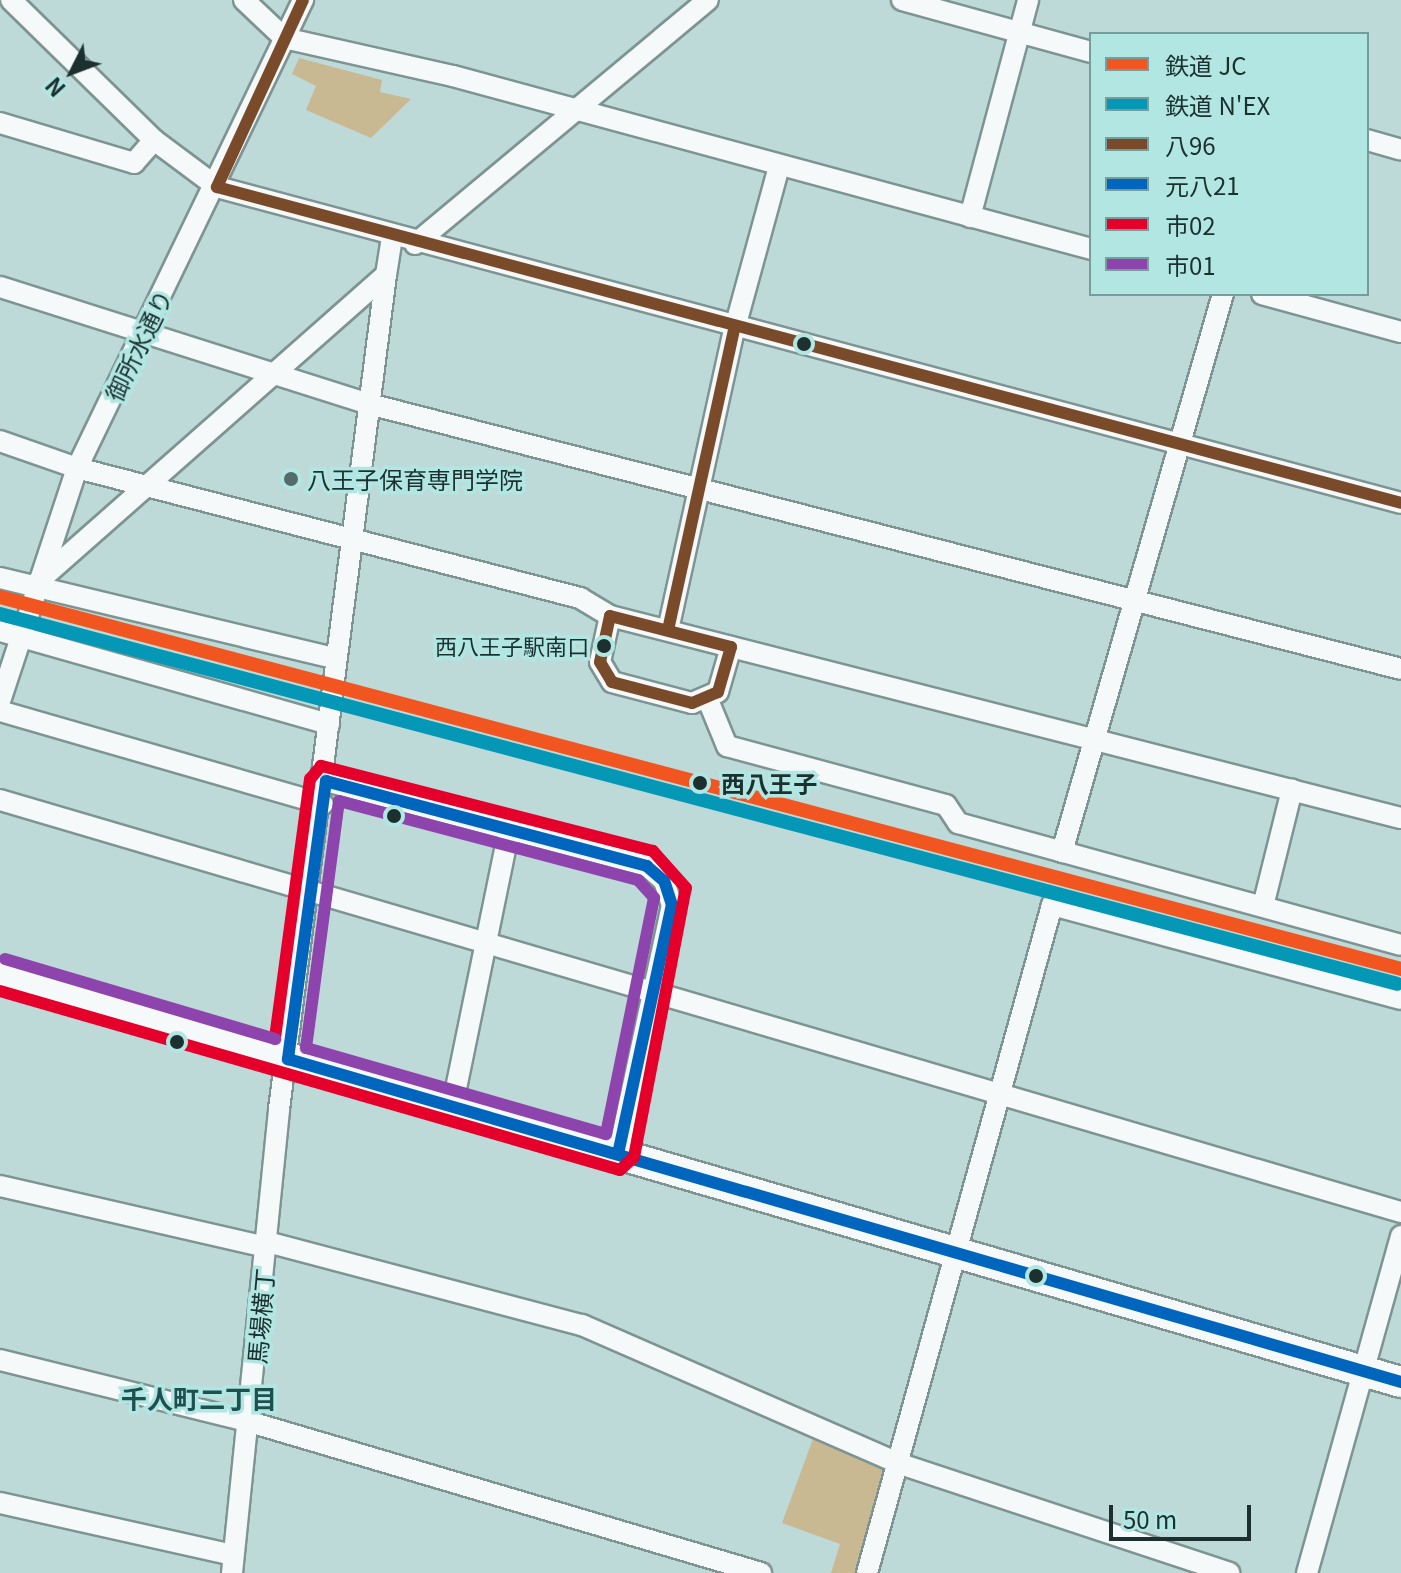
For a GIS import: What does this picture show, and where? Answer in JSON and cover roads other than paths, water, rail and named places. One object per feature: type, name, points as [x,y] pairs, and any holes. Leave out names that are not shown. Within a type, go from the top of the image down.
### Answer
[{"type":"highway","points":[[0,974],[955,1255],[1401,1382]]},
{"type":"street","points":[[11,0],[154,140],[217,187],[392,239],[734,331],[1401,503]]},
{"type":"street","points":[[244,0],[284,38],[1089,248]]},
{"type":"street","name":"御所水通り","points":[[0,701],[10,633],[32,587],[77,468],[217,187],[303,0]]},
{"type":"street","points":[[415,244],[708,0]]},
{"type":"street","points":[[902,0],[1019,27],[1089,51]]},
{"type":"street","points":[[970,217],[1028,0]]},
{"type":"street","points":[[0,123],[134,163],[154,140]]},
{"type":"street","points":[[1369,141],[1401,150]]},
{"type":"street","points":[[668,630],[734,331],[779,167]]},
{"type":"street","name":"馬場横丁","points":[[232,1564],[288,1059],[326,781],[334,658],[392,239]]},
{"type":"street","points":[[32,587],[151,487],[386,275]]},
{"type":"street","points":[[0,287],[369,404],[702,485],[1401,669]]},
{"type":"street","points":[[1062,852],[1222,296]]},
{"type":"street","points":[[1269,296],[1401,332]]},
{"type":"street","points":[[0,441],[77,468],[580,598],[610,616],[1401,818]]},
{"type":"street","points":[[0,578],[334,658]]},
{"type":"street","points":[[610,616],[600,662],[612,682],[692,703],[708,700]]},
{"type":"street","points":[[10,633],[329,724]]},
{"type":"street","points":[[731,647],[708,700],[727,746],[946,805],[958,823],[1401,945]]},
{"type":"street","points":[[0,711],[323,804]]},
{"type":"street","points":[[326,781],[657,872],[672,905],[618,1154]]},
{"type":"street","points":[[1263,906],[1292,790]]},
{"type":"street","points":[[0,800],[1401,1212]]},
{"type":"street","points":[[452,1108],[509,830]]},
{"type":"street","points":[[867,1573],[900,1464],[1052,905],[1401,999]]},
{"type":"street","points":[[0,1186],[266,1244],[582,1325],[900,1464],[1229,1573]]},
{"type":"street","points":[[1307,1573],[1401,1236]]},
{"type":"street","points":[[0,1360],[250,1422],[761,1573]]},
{"type":"street","points":[[0,1503],[232,1564]]},
{"type":"rail line","name":"JC","points":[[0,597],[1401,969]]},
{"type":"rail line","name":"N'EX","points":[[0,614],[1397,984]]},
{"type":"place","name":"八王子保育専門学院","points":[[291,479]]},
{"type":"place","name":"西八王子駅南口","points":[[604,646]]},
{"type":"place","name":"西八王子","points":[[700,783]]},
{"type":"district","name":"千人町二丁目","points":[[199,1398]]}]
